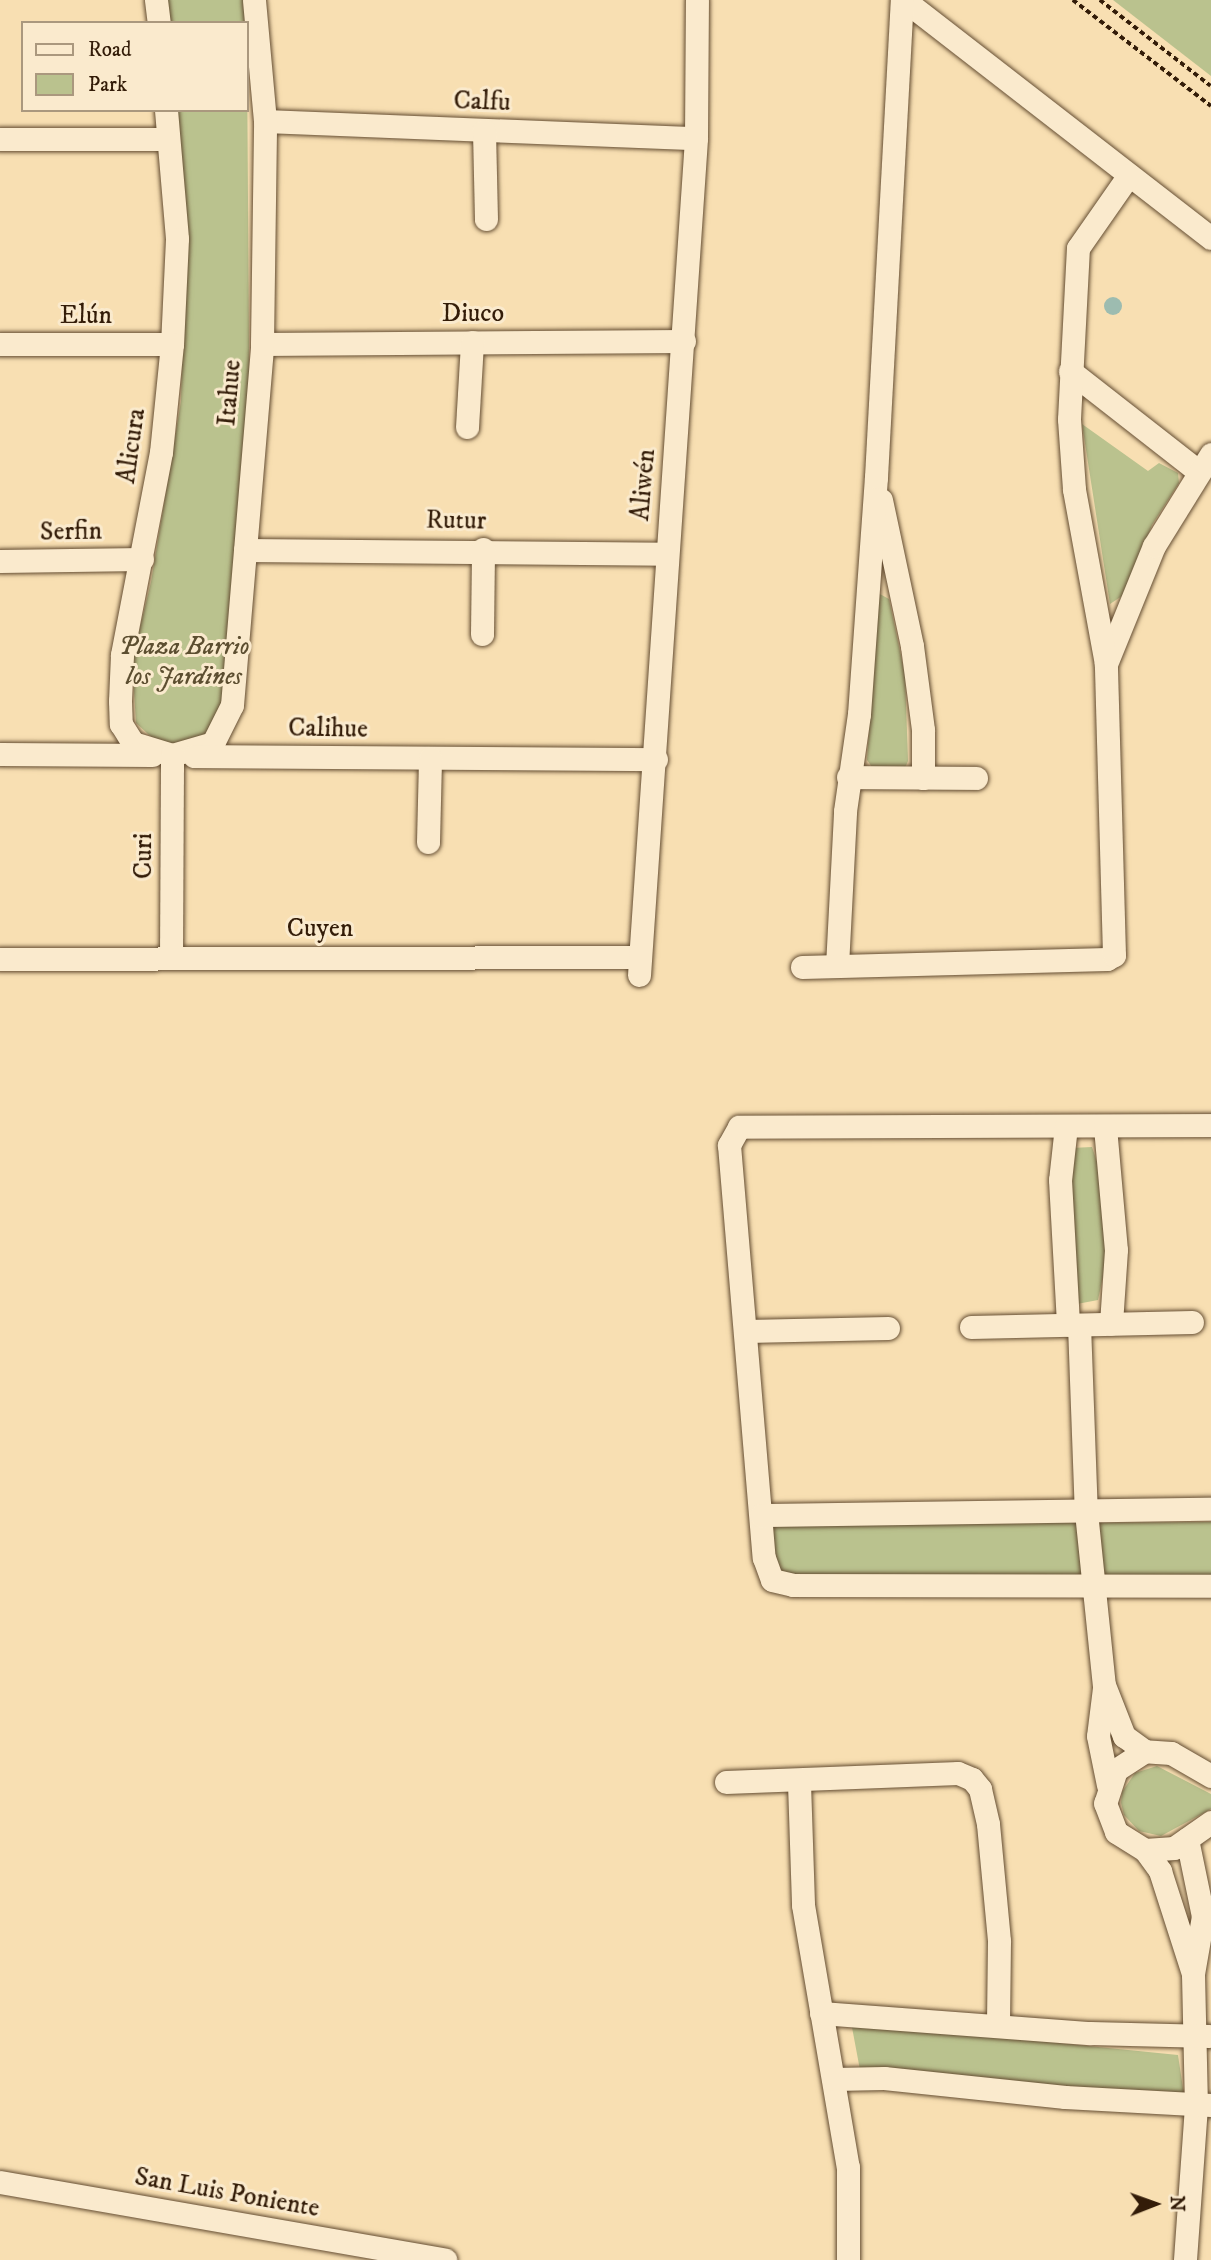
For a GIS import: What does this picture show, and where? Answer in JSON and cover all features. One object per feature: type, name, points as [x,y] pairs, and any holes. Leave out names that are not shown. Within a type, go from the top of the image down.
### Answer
[{"type":"street","points":[[156,0],[159,21]]},
{"type":"street","name":"Itahue","points":[[172,755],[213,743],[226,724],[232,705],[262,344],[265,121],[254,0]]},
{"type":"street","name":"Aliwén","points":[[639,966],[656,760],[667,555],[684,341],[696,138],[696,0]]},
{"type":"street","points":[[903,0],[1211,238]]},
{"type":"street","points":[[837,966],[848,777],[859,714],[876,477],[903,0]]},
{"type":"street","name":"Alicura","points":[[166,112],[177,239],[172,344],[161,452],[122,655],[121,724],[133,743],[172,755]]},
{"type":"street","name":"Calfu","points":[[265,121],[696,138]]},
{"type":"street","points":[[484,131],[486,219]]},
{"type":"street","points":[[0,139],[168,139]]},
{"type":"street","points":[[802,967],[1112,957],[1106,664],[1074,489],[1070,371],[1078,248],[1129,175]]},
{"type":"street","name":"Diuco","points":[[262,344],[684,341]]},
{"type":"street","points":[[467,427],[472,342]]},
{"type":"street","name":"Elún","points":[[0,344],[172,344]]},
{"type":"street","points":[[1070,371],[1205,463],[1154,546],[1106,664]]},
{"type":"street","points":[[876,477],[912,646],[923,730],[923,778]]},
{"type":"street","name":"Rutur","points":[[245,550],[483,550],[667,555]]},
{"type":"street","points":[[482,634],[483,550]]},
{"type":"street","name":"Serfin","points":[[0,561],[142,559]]},
{"type":"street","name":"Calihue","points":[[0,754],[656,760]]},
{"type":"street","name":"Curi","points":[[171,957],[172,755]]},
{"type":"street","points":[[428,842],[430,758]]},
{"type":"street","points":[[848,777],[976,778]]},
{"type":"street","name":"Cuyen","points":[[0,959],[171,957],[639,966]]},
{"type":"street","points":[[1211,1125],[739,1127],[729,1146],[766,1573],[779,1583],[1211,1586]]},
{"type":"street","points":[[1066,1126],[1060,1180],[1092,1585],[1104,1685],[1098,1736],[1108,1785],[1105,1802],[1112,1826],[1128,1843],[1145,1850],[1166,1851],[1211,1822]]},
{"type":"street","points":[[1105,1127],[1116,1250],[1111,1324]]},
{"type":"street","points":[[971,1327],[1192,1322]]},
{"type":"street","points":[[746,1331],[888,1328]]},
{"type":"street","points":[[761,1515],[1211,1509]]},
{"type":"street","points":[[1104,1685],[1124,1736],[1145,1751],[1171,1753],[1211,1776]]},
{"type":"street","points":[[1108,1785],[1122,1763],[1145,1751]]},
{"type":"street","points":[[726,1782],[799,1783],[958,1773],[977,1784],[988,1824],[993,1873],[1000,1977],[998,2025]]},
{"type":"street","points":[[799,1783],[803,1905],[848,2167],[848,2260]]},
{"type":"street","points":[[1186,1839],[1203,1916],[1193,1974]]},
{"type":"street","points":[[1145,1850],[1160,1871],[1193,1974],[1203,2036],[1204,2106],[1185,2260]]},
{"type":"street","points":[[821,2013],[1203,2036]]},
{"type":"street","points":[[834,2079],[884,2078],[1204,2106]]},
{"type":"street","name":"San Luis Poniente","points":[[0,2182],[445,2260]]},
{"type":"path","points":[[1073,0],[1211,106]]},
{"type":"path","points":[[1101,0],[1211,86]]},
{"type":"green space","points":[[163,0],[243,0],[245,21],[166,21]]},
{"type":"green space","points":[[1113,0],[1211,0],[1211,76]]},
{"type":"green space","name":"Plaza Barrio los Jardines","points":[[174,112],[247,112],[250,486],[229,701],[199,746],[160,745],[136,723],[132,660],[151,582],[181,401],[185,228]]},
{"type":"green space","points":[[1082,424],[1148,471],[1159,463],[1178,473],[1179,483],[1152,525],[1125,594],[1110,604]]},
{"type":"green space","points":[[878,593],[889,599],[905,675],[908,761],[905,768],[872,767],[867,760]]},
{"type":"green space","points":[[1092,1147],[1103,1180],[1109,1249],[1098,1300],[1077,1304],[1071,1253],[1071,1148]]},
{"type":"green space","points":[[1211,1522],[1211,1580],[776,1574],[771,1525]]},
{"type":"green space","points":[[1157,1766],[1211,1794],[1211,1809],[1161,1836],[1139,1831],[1124,1815],[1121,1803],[1122,1792],[1135,1773]]},
{"type":"green space","points":[[851,2022],[1178,2055],[1184,2095],[860,2070]]},
{"type":"shaded area","points":[[1109,297],[1117,297],[1122,306],[1120,313],[1109,315],[1104,310],[1104,302]]}]
